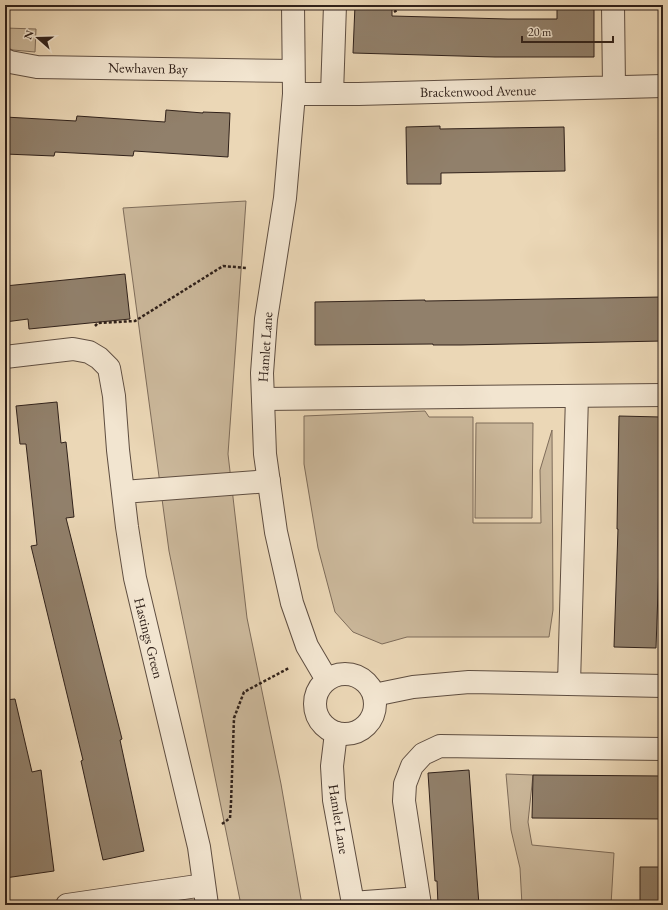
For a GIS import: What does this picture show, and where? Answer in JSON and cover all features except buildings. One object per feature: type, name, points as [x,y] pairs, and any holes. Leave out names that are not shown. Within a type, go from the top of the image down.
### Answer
[{"type":"street","name":"Hamlet Lane","points":[[293,5],[294,94],[285,198],[265,327],[262,373],[265,454],[276,532],[292,603],[307,646],[328,680]]},
{"type":"street","points":[[332,94],[335,5]]},
{"type":"street","points":[[614,5],[614,87]]},
{"type":"street","name":"Newhaven Bay","points":[[5,60],[37,67],[293,71]]},
{"type":"street","name":"Brackenwood Avenue","points":[[294,94],[663,86]]},
{"type":"street","points":[[5,357],[73,349],[80,350]]},
{"type":"street","name":"Hastings Green","points":[[80,350],[89,352],[99,358],[108,368],[114,396],[127,527],[135,578],[197,836],[206,895]]},
{"type":"street","points":[[263,399],[663,395]]},
{"type":"street","points":[[569,684],[577,396]]},
{"type":"street","points":[[123,492],[269,481]]},
{"type":"street","points":[[345,674],[363,680],[370,686],[374,695],[374,714],[363,728],[354,733],[345,734],[327,728],[321,722],[316,713],[315,704],[321,686],[328,680],[345,674]]},
{"type":"street","points":[[374,695],[414,687],[469,682],[663,686]]},
{"type":"street","name":"Hamlet Lane","points":[[336,732],[332,766],[334,800],[352,904]]},
{"type":"street","points":[[352,904],[419,901],[404,801],[405,784],[412,766],[423,754],[440,746],[663,749]]},
{"type":"street","points":[[67,905],[206,895]]},
{"type":"path","points":[[394,12],[405,5]]},
{"type":"path","points":[[80,350],[98,323],[135,321],[223,266],[274,271]]},
{"type":"path","points":[[197,836],[216,829],[230,818],[232,803],[234,718],[244,692],[313,656]]},
{"type":"shaded area","points":[[5,28],[36,29],[35,52],[13,50],[5,47]]},
{"type":"shaded area","points":[[246,201],[228,454],[247,618],[281,784],[302,905],[241,905],[169,551],[123,208]]},
{"type":"shaded area","points":[[425,411],[429,417],[473,417],[473,523],[541,523],[540,470],[552,430],[553,610],[549,637],[407,637],[382,644],[353,632],[335,612],[318,548],[304,464],[304,416]]},
{"type":"shaded area","points":[[476,423],[533,423],[532,518],[475,518]]},
{"type":"shaded area","points":[[506,774],[533,775],[528,822],[532,845],[614,853],[611,905],[522,905],[520,868],[511,830]]}]
